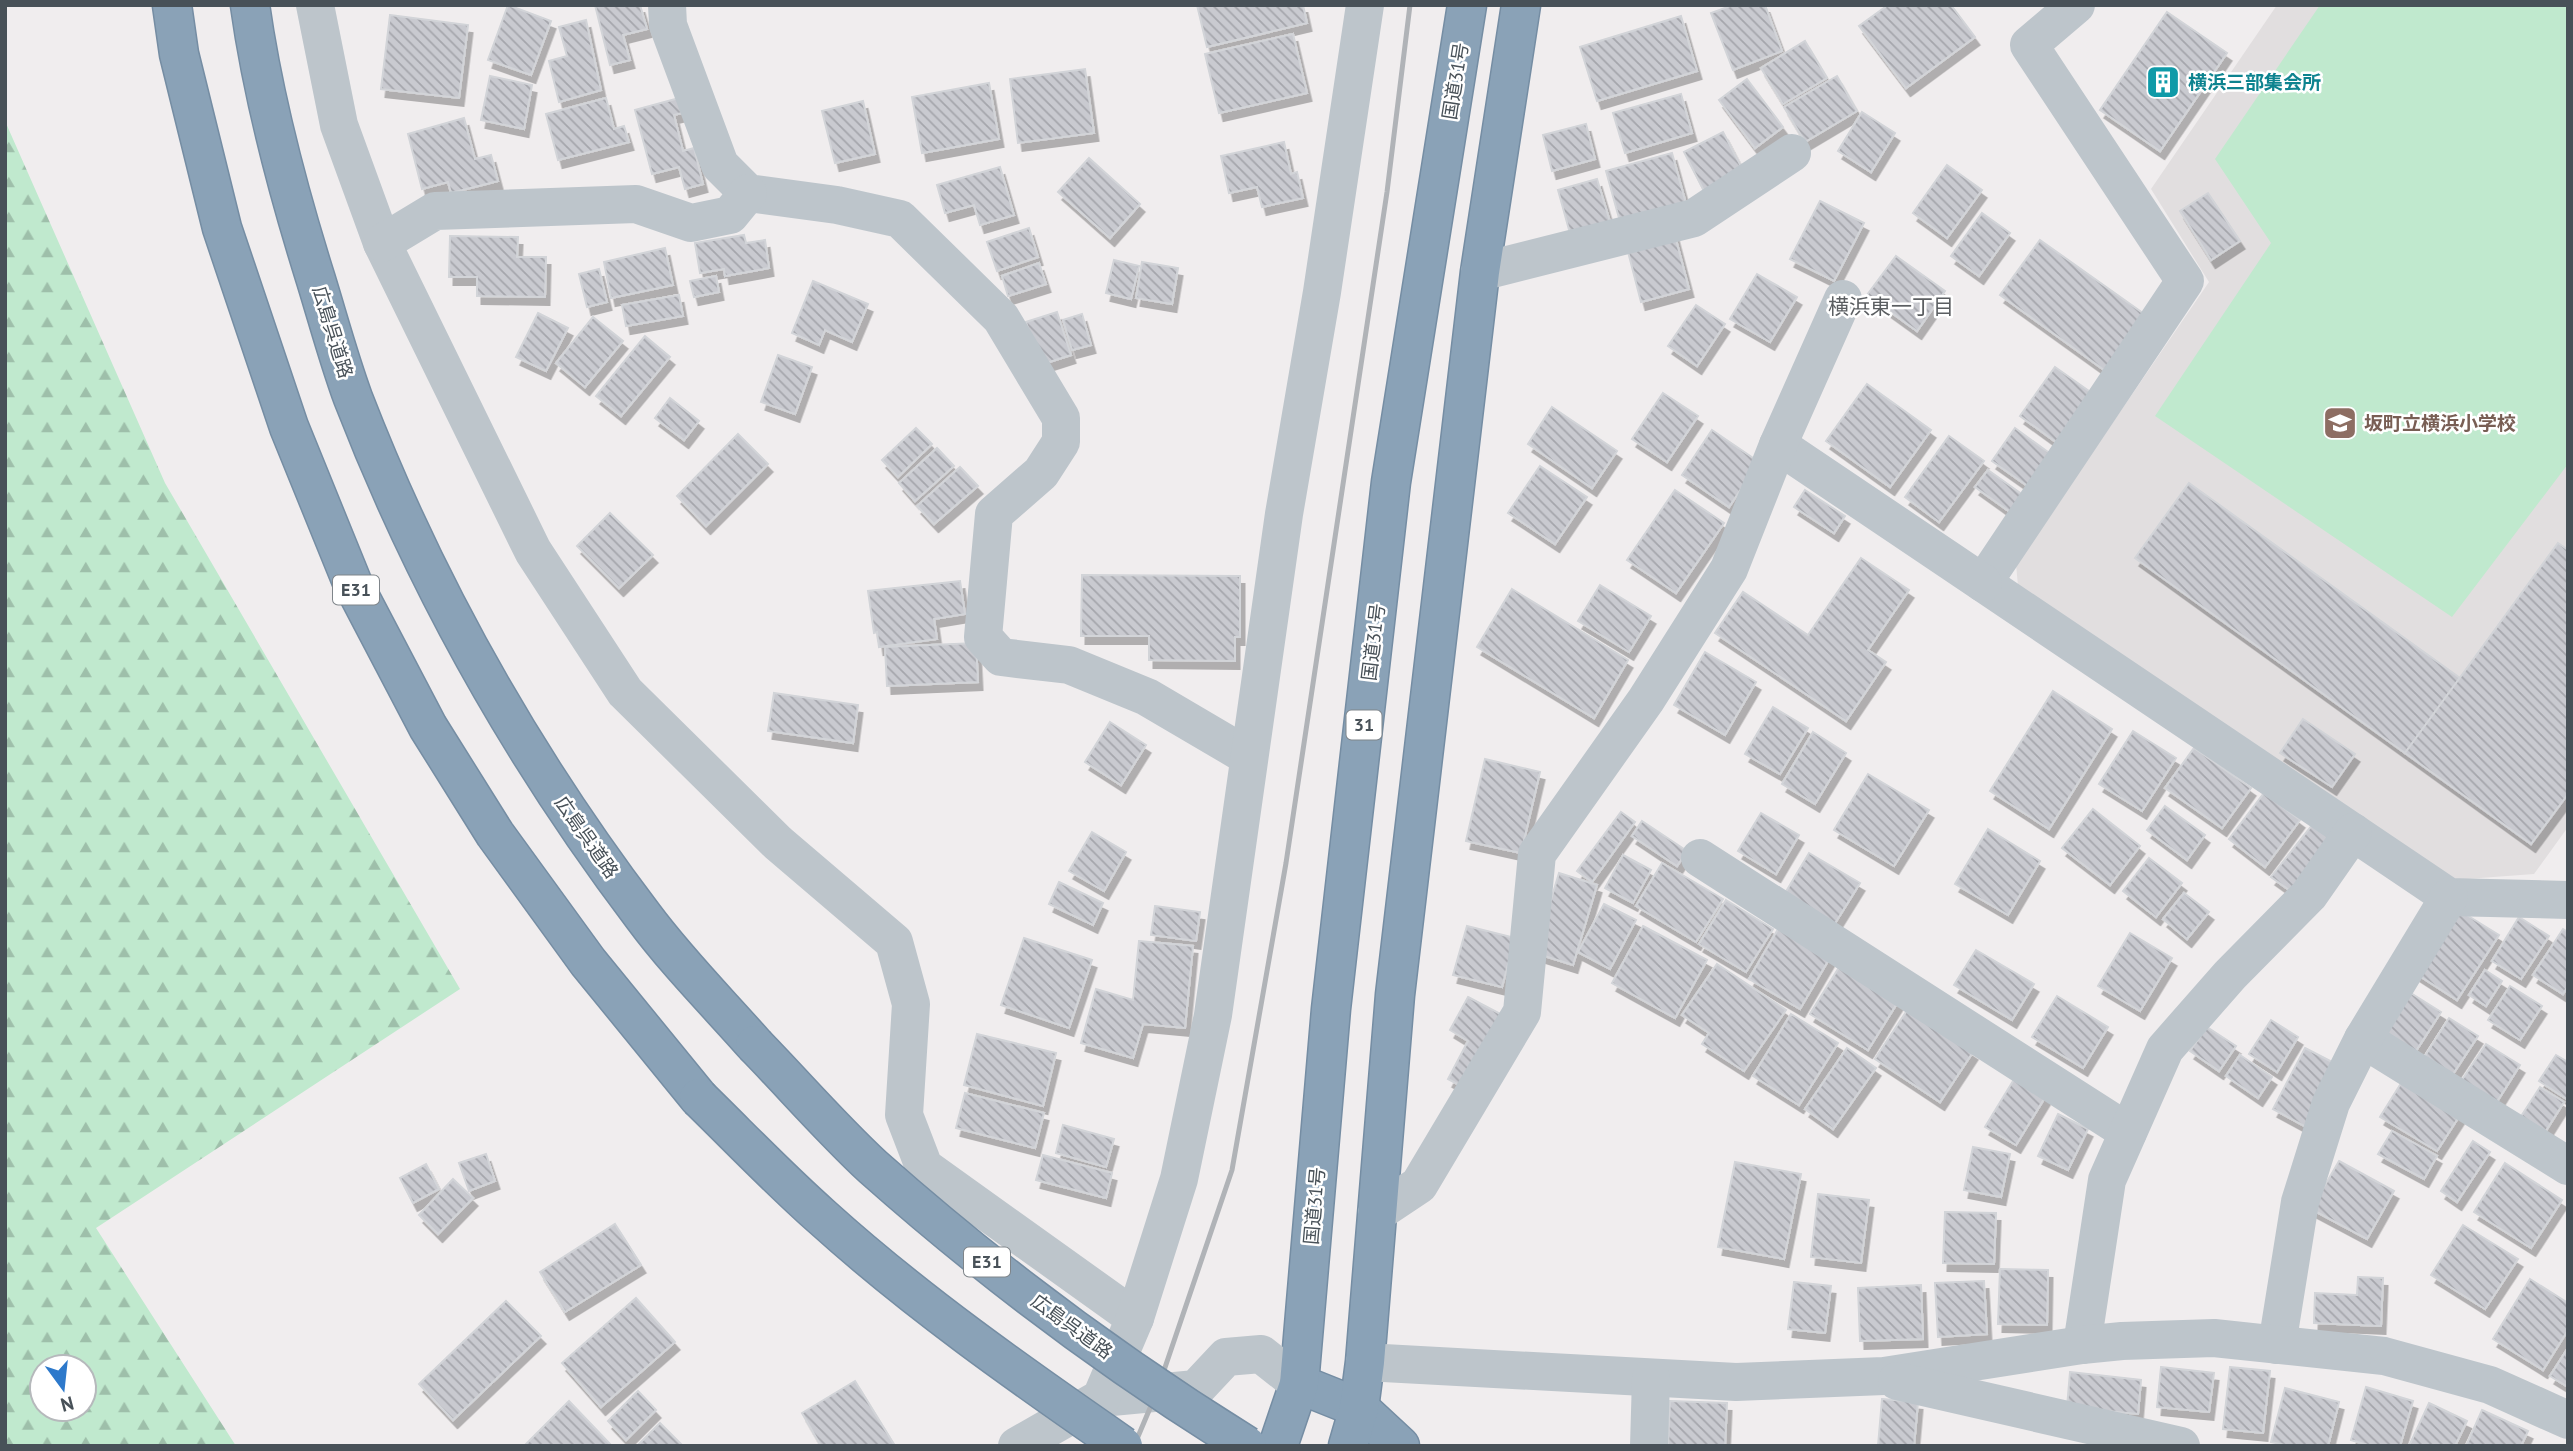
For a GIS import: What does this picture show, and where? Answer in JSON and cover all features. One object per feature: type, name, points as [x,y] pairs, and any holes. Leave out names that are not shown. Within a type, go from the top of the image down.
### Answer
[{"type":"highway","name":"E31","points":[[172,5],[179,54],[222,228],[289,427],[352,582],[428,727],[495,834],[588,962],[699,1098],[822,1217],[921,1300],[1030,1382],[1123,1446]]},
{"type":"highway","name":"広島呉道路","points":[[250,5],[255,40],[295,212],[353,397],[420,553],[494,694],[557,796],[644,919],[755,1045],[871,1165],[966,1246],[1071,1327],[1247,1446]]},
{"type":"highway","name":"国道31号","points":[[1278,1446],[1299,1384],[1331,1009],[1391,482],[1467,5]]},
{"type":"highway","points":[[1348,1446],[1359,1408],[1365,1363],[1395,995],[1479,272],[1521,5]]},
{"type":"highway","points":[[1299,1384],[1359,1408],[1400,1446]]},
{"type":"street","points":[[314,5],[339,125],[382,243],[533,551],[625,692],[778,842],[894,942],[911,1004],[904,1115],[924,1167],[1135,1318]]},
{"type":"street","points":[[667,5],[668,24],[720,165],[748,193],[837,205],[900,219],[1001,318],[1061,418],[1061,442],[1041,473],[994,514],[983,637],[1001,657],[1069,665],[1147,697],[1249,757]]},
{"type":"street","points":[[1101,1398],[1135,1318],[1179,1179],[1213,1015],[1284,514],[1322,292],[1365,5]]},
{"type":"street","points":[[1983,583],[2185,281],[2029,45],[2077,5]]},
{"type":"street","points":[[1479,272],[1693,218],[1792,153]]},
{"type":"street","points":[[382,243],[435,211],[636,204],[691,223],[730,215],[748,193]]},
{"type":"street","points":[[1377,1213],[1419,1185],[1522,1012],[1537,854],[1646,700],[1729,569],[1778,445],[1843,299]]},
{"type":"street","points":[[1778,445],[2449,897],[2568,900]]},
{"type":"street","points":[[2082,1345],[2107,1180],[2165,1049],[2230,975],[2309,895],[2353,832]]},
{"type":"street","points":[[1700,858],[2128,1132]]},
{"type":"street","points":[[2277,1345],[2300,1202],[2331,1103],[2363,1038],[2449,897]]},
{"type":"street","points":[[2363,1038],[2568,1166]]},
{"type":"street","points":[[1365,1363],[1736,1382],[1884,1376],[2082,1345],[2214,1338],[2384,1356],[2490,1385],[2568,1420]]},
{"type":"street","points":[[1017,1446],[1101,1398],[1196,1389],[1226,1357],[1261,1354],[1299,1384]]},
{"type":"street","points":[[1884,1376],[1907,1384],[2181,1446]]},
{"type":"street","points":[[1649,1446],[1651,1378]]},
{"type":"shaded area","name":"坂町立横浜小学校","points":[[2277,5],[2568,5],[2568,827],[2534,874],[2453,880],[2018,586],[2016,564],[2209,282],[2151,189]]},
{"type":"green space","points":[[2320,5],[2568,5],[2568,464],[2452,617],[2155,416],[2271,243],[2215,159]]},
{"type":"green space","points":[[5,121],[165,483],[460,989],[96,1228],[236,1446],[5,1446]]},
{"type":"building","points":[[508,5],[551,21],[531,75],[488,60]]},
{"type":"building","points":[[595,5],[640,5],[647,29],[623,35],[630,60],[610,65]]},
{"type":"building","points":[[1197,5],[1303,5],[1307,23],[1207,47]]},
{"type":"building","points":[[1733,5],[1765,5],[1782,51],[1733,70],[1711,13]]},
{"type":"building","points":[[1888,5],[1951,5],[1975,37],[1906,88],[1859,26]]},
{"type":"building","name":"横浜三部集会所","points":[[2167,12],[2227,53],[2160,151],[2100,110]]},
{"type":"building","points":[[390,15],[468,25],[459,98],[381,89]]},
{"type":"building","points":[[1681,16],[1697,71],[1597,101],[1580,47]]},
{"type":"building","points":[[586,20],[601,90],[559,102],[549,61],[567,56],[559,27]]},
{"type":"building","points":[[1293,34],[1307,93],[1219,113],[1205,54]]},
{"type":"building","points":[[1805,41],[1827,78],[1783,104],[1761,68]]},
{"type":"building","points":[[1085,69],[1094,133],[1018,143],[1010,79]]},
{"type":"building","points":[[490,76],[532,85],[524,129],[481,120]]},
{"type":"building","points":[[1837,76],[1857,111],[1805,142],[1784,107]]},
{"type":"building","points":[[1747,79],[1783,127],[1755,148],[1719,100]]},
{"type":"building","points":[[989,83],[999,139],[922,153],[912,97]]},
{"type":"building","points":[[1681,94],[1692,133],[1625,153],[1613,113]]},
{"type":"building","points":[[606,98],[614,129],[624,126],[629,142],[558,160],[546,114]]},
{"type":"building","points":[[679,98],[682,113],[674,115],[683,151],[694,148],[703,184],[685,189],[679,167],[652,174],[635,110]]},
{"type":"building","points":[[863,101],[875,154],[835,163],[822,111]]},
{"type":"building","points":[[1862,112],[1895,133],[1871,172],[1838,151]]},
{"type":"building","points":[[464,118],[475,159],[491,155],[498,181],[451,193],[448,182],[422,189],[408,134]]},
{"type":"building","points":[[1586,124],[1595,159],[1552,171],[1543,135]]},
{"type":"building","points":[[1723,132],[1744,172],[1704,191],[1684,152]]},
{"type":"building","points":[[1284,142],[1291,174],[1297,172],[1303,198],[1262,207],[1257,187],[1229,193],[1221,156]]},
{"type":"building","points":[[1672,153],[1688,211],[1622,229],[1606,171]]},
{"type":"building","points":[[1089,158],[1140,204],[1110,238],[1058,192]]},
{"type":"building","points":[[1947,165],[1982,190],[1947,238],[1913,213]]},
{"type":"building","points":[[1000,167],[1014,215],[980,225],[974,205],[945,213],[937,185]]},
{"type":"building","points":[[1597,179],[1611,225],[1571,237],[1558,190]]},
{"type":"building","points":[[2208,193],[2240,241],[2211,260],[2180,211]]},
{"type":"building","points":[[1820,201],[1864,223],[1834,281],[1790,259]]},
{"type":"building","points":[[1982,213],[2010,233],[1979,276],[1951,256]]},
{"type":"building","points":[[1029,228],[1038,257],[997,271],[987,242]]},
{"type":"building","points":[[1674,232],[1689,289],[1641,302],[1626,244]]},
{"type":"building","points":[[744,235],[746,243],[765,240],[769,268],[725,276],[724,269],[700,273],[695,243]]},
{"type":"building","points":[[450,236],[518,237],[517,257],[546,257],[545,297],[477,296],[477,277],[449,277]]},
{"type":"building","points":[[2040,240],[2147,316],[2107,372],[2000,295]]},
{"type":"building","points":[[665,248],[673,285],[611,298],[604,262]]},
{"type":"building","points":[[1896,256],[1945,291],[1917,331],[1867,295]]},
{"type":"building","points":[[1114,260],[1139,266],[1131,299],[1106,293]]},
{"type":"building","points":[[1142,262],[1178,268],[1172,304],[1136,298]]},
{"type":"building","points":[[1039,263],[1046,284],[1008,296],[1002,276]]},
{"type":"building","points":[[599,269],[607,302],[587,307],[579,274]]},
{"type":"building","points":[[1757,274],[1797,297],[1770,342],[1730,319]]},
{"type":"building","points":[[716,276],[719,292],[694,297],[690,281]]},
{"type":"building","points":[[813,281],[868,304],[852,342],[825,330],[819,345],[792,333]]},
{"type":"building","points":[[679,295],[683,316],[626,326],[622,305]]},
{"type":"building","points":[[1696,305],[1725,324],[1697,366],[1668,346]]},
{"type":"building","points":[[1057,312],[1071,355],[1040,365],[1026,322]]},
{"type":"building","points":[[538,313],[568,328],[546,371],[516,357]]},
{"type":"building","points":[[1082,314],[1091,345],[1072,350],[1063,320]]},
{"type":"building","points":[[593,317],[623,341],[585,387],[556,363]]},
{"type":"building","points":[[645,336],[670,357],[621,416],[596,396]]},
{"type":"building","points":[[778,355],[812,367],[795,414],[761,402]]},
{"type":"building","points":[[2055,367],[2096,396],[2060,445],[2020,416]]},
{"type":"building","points":[[1867,384],[1931,430],[1890,487],[1826,441]]},
{"type":"building","points":[[1663,393],[1698,416],[1667,462],[1632,439]]},
{"type":"building","points":[[670,398],[699,421],[684,440],[655,418]]},
{"type":"building","points":[[1552,407],[1617,451],[1592,488],[1528,444]]},
{"type":"building","points":[[916,428],[932,444],[898,477],[882,460]]},
{"type":"building","points":[[2015,428],[2052,455],[2029,487],[1992,461]]},
{"type":"building","points":[[1712,430],[1759,462],[1729,507],[1682,475]]},
{"type":"building","points":[[738,434],[768,464],[706,526],[677,496]]},
{"type":"building","points":[[1949,436],[1984,461],[1939,522],[1905,497]]},
{"type":"building","points":[[937,448],[954,466],[915,501],[899,483]]},
{"type":"building","points":[[1540,466],[1587,497],[1555,544],[1508,513]]},
{"type":"building","points":[[960,467],[978,486],[934,524],[917,506]]},
{"type":"building","points":[[1988,470],[2023,495],[2010,512],[1975,487]]},
{"type":"building","points":[[2189,483],[2460,678],[2405,753],[2135,558]]},
{"type":"building","points":[[1675,490],[1724,523],[1676,593],[1627,560]]},
{"type":"building","points":[[1805,490],[1845,516],[1834,533],[1794,507]]},
{"type":"building","points":[[610,513],[653,555],[619,588],[577,546]]},
{"type":"building","points":[[2558,543],[2568,550],[2568,794],[2531,844],[2405,753]]},
{"type":"building","points":[[1861,558],[1909,590],[1868,650],[1886,662],[1846,721],[1715,633],[1743,592],[1808,635]]},
{"type":"building","points":[[1082,575],[1240,576],[1240,637],[1235,637],[1235,661],[1149,660],[1149,636],[1081,636]]},
{"type":"building","points":[[960,581],[965,614],[934,619],[937,639],[879,647],[877,632],[874,633],[868,591]]},
{"type":"building","points":[[1600,585],[1651,616],[1629,652],[1578,621]]},
{"type":"building","points":[[1512,589],[1628,660],[1594,718],[1477,647]]},
{"type":"building","points":[[976,643],[978,682],[887,686],[885,647]]},
{"type":"building","points":[[1705,652],[1756,682],[1725,735],[1674,705]]},
{"type":"building","points":[[2053,691],[2112,729],[2049,829],[1990,791]]},
{"type":"building","points":[[774,693],[858,705],[853,743],[768,731]]},
{"type":"building","points":[[1773,707],[1808,728],[1780,774],[1745,754]]},
{"type":"building","points":[[2303,719],[2355,754],[2332,787],[2280,753]]},
{"type":"building","points":[[1110,722],[1146,745],[1121,785],[1085,762]]},
{"type":"building","points":[[2133,731],[2176,758],[2142,811],[2099,784]]},
{"type":"building","points":[[1813,732],[1846,753],[1815,804],[1782,784]]},
{"type":"building","points":[[2194,748],[2251,788],[2222,828],[2165,788]]},
{"type":"building","points":[[1485,759],[1540,772],[1521,853],[1466,841]]},
{"type":"building","points":[[1868,774],[1929,810],[1894,866],[1834,830]]},
{"type":"building","points":[[2264,793],[2300,820],[2265,867],[2229,839]]},
{"type":"building","points":[[2165,806],[2205,835],[2187,860],[2147,830]]},
{"type":"building","points":[[2093,809],[2140,846],[2110,885],[2062,848]]},
{"type":"building","points":[[1621,812],[1635,822],[1592,882],[1577,871]]},
{"type":"building","points":[[1761,813],[1799,835],[1776,874],[1738,851]]},
{"type":"building","points":[[1642,821],[1687,851],[1677,866],[1632,836]]},
{"type":"building","points":[[2313,824],[2340,845],[2300,898],[2271,877]]},
{"type":"building","points":[[1988,829],[2040,861],[2008,915],[1955,884]]},
{"type":"building","points":[[1092,832],[1126,852],[1104,891],[1069,871]]},
{"type":"building","points":[[1809,853],[1860,883],[1834,925],[1784,895]]},
{"type":"building","points":[[1623,855],[1651,870],[1633,903],[1605,888]]},
{"type":"building","points":[[2149,858],[2182,883],[2156,917],[2123,891]]},
{"type":"building","points":[[1662,863],[1723,899],[1696,942],[1636,906]]},
{"type":"building","points":[[1559,873],[1597,885],[1573,965],[1535,953]]},
{"type":"building","points":[[1059,882],[1103,903],[1093,925],[1049,904]]},
{"type":"building","points":[[2184,893],[2209,912],[2187,939],[2163,919]]},
{"type":"building","points":[[1726,900],[1773,929],[1746,972],[1699,944]]},
{"type":"building","points":[[1604,904],[1636,920],[1610,969],[1578,952]]},
{"type":"building","points":[[1155,906],[1200,912],[1196,941],[1151,935]]},
{"type":"building","points":[[2457,909],[2499,935],[2457,1000],[2415,973]]},
{"type":"building","points":[[2519,917],[2549,936],[2521,979],[2492,961]]},
{"type":"building","points":[[1781,924],[1832,954],[1800,1009],[1749,979]]},
{"type":"building","points":[[1467,926],[1515,938],[1502,987],[1453,975]]},
{"type":"building","points":[[1643,926],[1707,960],[1675,1018],[1612,983]]},
{"type":"building","points":[[2563,929],[2568,932],[2568,986],[2563,994],[2533,975]]},
{"type":"building","points":[[2130,933],[2172,958],[2140,1011],[2098,986]]},
{"type":"building","points":[[1024,938],[1092,960],[1069,1028],[1001,1005]]},
{"type":"building","points":[[1139,941],[1193,946],[1185,1028],[1143,1024],[1133,1058],[1081,1043],[1096,989],[1133,1000]]},
{"type":"building","points":[[1976,950],[2034,984],[2012,1020],[1954,985]]},
{"type":"building","points":[[1843,961],[1901,997],[1868,1050],[1810,1014]]},
{"type":"building","points":[[1717,964],[1786,1010],[1744,1071],[1702,1044],[1709,1033],[1682,1015]]},
{"type":"building","points":[[2485,970],[2502,981],[2486,1006],[2469,995]]},
{"type":"building","points":[[2510,986],[2542,1006],[2520,1040],[2488,1020]]},
{"type":"building","points":[[2406,990],[2441,1012],[2414,1054],[2380,1032]]},
{"type":"building","points":[[2057,996],[2108,1027],[2083,1068],[2032,1037]]},
{"type":"building","points":[[1468,997],[1508,1018],[1470,1091],[1448,1079],[1468,1041],[1450,1030]]},
{"type":"building","points":[[1908,1009],[1973,1052],[1940,1102],[1875,1059]]},
{"type":"building","points":[[1791,1014],[1838,1043],[1799,1105],[1753,1076]]},
{"type":"building","points":[[2449,1018],[2478,1036],[2451,1077],[2423,1059]]},
{"type":"building","points":[[2271,1020],[2298,1037],[2277,1072],[2249,1054]]},
{"type":"building","points":[[2207,1027],[2236,1046],[2219,1071],[2190,1051]]},
{"type":"building","points":[[977,1034],[1056,1053],[1043,1106],[964,1085]]},
{"type":"building","points":[[2486,1044],[2520,1065],[2493,1108],[2458,1086]]},
{"type":"building","points":[[1847,1048],[1876,1068],[1833,1129],[1805,1109]]},
{"type":"building","points":[[2305,1048],[2338,1065],[2306,1127],[2273,1109]]},
{"type":"building","points":[[2240,1055],[2272,1077],[2258,1098],[2226,1076]]},
{"type":"building","points":[[2556,1055],[2568,1062],[2568,1100],[2539,1081]]},
{"type":"building","points":[[2016,1076],[2047,1094],[2016,1145],[1985,1127]]},
{"type":"building","points":[[2403,1080],[2460,1115],[2437,1151],[2380,1117]]},
{"type":"building","points":[[2540,1087],[2564,1102],[2542,1137],[2518,1121]]},
{"type":"building","points":[[965,1093],[1044,1113],[1035,1148],[956,1128]]},
{"type":"building","points":[[2058,1114],[2088,1129],[2068,1170],[2038,1156]]},
{"type":"building","points":[[1063,1125],[1114,1139],[1106,1167],[1056,1153]]},
{"type":"building","points":[[2392,1131],[2437,1156],[2424,1179],[2378,1154]]},
{"type":"building","points":[[2473,1141],[2490,1152],[2457,1202],[2441,1191]]},
{"type":"building","points":[[1973,1147],[2010,1154],[2001,1197],[1964,1190]]},
{"type":"building","points":[[486,1154],[495,1181],[469,1191],[459,1163]]},
{"type":"building","points":[[1043,1155],[1112,1173],[1106,1198],[1036,1180]]},
{"type":"building","points":[[2339,1161],[2394,1191],[2367,1239],[2311,1209]]},
{"type":"building","points":[[1735,1162],[1801,1174],[1784,1259],[1718,1247]]},
{"type":"building","points":[[2505,1163],[2562,1200],[2531,1248],[2474,1212]]},
{"type":"building","points":[[426,1164],[439,1189],[413,1203],[400,1178]]},
{"type":"building","points":[[453,1179],[473,1198],[438,1234],[419,1215]]},
{"type":"building","points":[[1818,1194],[1869,1200],[1861,1263],[1811,1257]]},
{"type":"building","points":[[1945,1212],[1996,1213],[1994,1264],[1943,1263]]},
{"type":"building","points":[[615,1224],[641,1265],[565,1312],[540,1272]]},
{"type":"building","points":[[2463,1225],[2518,1259],[2485,1309],[2431,1275]]},
{"type":"building","points":[[2000,1269],[2048,1270],[2047,1325],[1998,1324]]},
{"type":"building","points":[[2358,1277],[2383,1278],[2381,1326],[2314,1323],[2315,1293],[2357,1295]]},
{"type":"building","points":[[2530,1279],[2568,1303],[2568,1330],[2543,1370],[2493,1339]]},
{"type":"building","points":[[1984,1281],[1987,1334],[1938,1337],[1935,1283]]},
{"type":"building","points":[[1794,1282],[1831,1286],[1825,1333],[1788,1329]]},
{"type":"building","points":[[1921,1285],[1923,1339],[1860,1341],[1858,1288]]},
{"type":"building","points":[[636,1298],[675,1342],[601,1407],[562,1363]]},
{"type":"building","points":[[506,1301],[541,1336],[453,1420],[419,1384]]},
{"type":"building","points":[[2568,1348],[2568,1387],[2550,1376]]},
{"type":"building","points":[[2161,1367],[2214,1373],[2209,1412],[2157,1407]]},
{"type":"building","points":[[2230,1367],[2270,1371],[2263,1433],[2223,1429]]},
{"type":"building","points":[[2070,1372],[2141,1380],[2138,1414],[2067,1407]]},
{"type":"building","points":[[855,1381],[895,1446],[821,1446],[802,1413]]},
{"type":"building","points":[[2366,1387],[2413,1401],[2400,1446],[2371,1446],[2351,1440]]},
{"type":"building","points":[[2285,1388],[2339,1402],[2328,1446],[2289,1446],[2271,1442]]},
{"type":"building","points":[[638,1391],[656,1410],[626,1440],[608,1421]]},
{"type":"building","points":[[1882,1399],[1918,1402],[1914,1446],[1878,1446]]},
{"type":"building","points":[[569,1401],[612,1446],[524,1446]]},
{"type":"building","points":[[1670,1401],[1727,1403],[1725,1446],[1668,1446]]},
{"type":"building","points":[[2429,1403],[2467,1421],[2455,1446],[2409,1446]]},
{"type":"building","points":[[2482,1410],[2528,1431],[2521,1446],[2466,1446]]},
{"type":"building","points":[[660,1423],[683,1446],[637,1446]]},
{"type":"railway","points":[[1134,1446],[1156,1394],[1232,1170],[1286,863],[1387,192],[1410,5]]},
{"type":"place","name":"横浜三部集会所","points":[[2163,82]]},
{"type":"place","name":"坂町立横浜小学校","points":[[2340,423]]},
{"type":"district","name":"横浜東一丁目","points":[[1891,307]]}]
